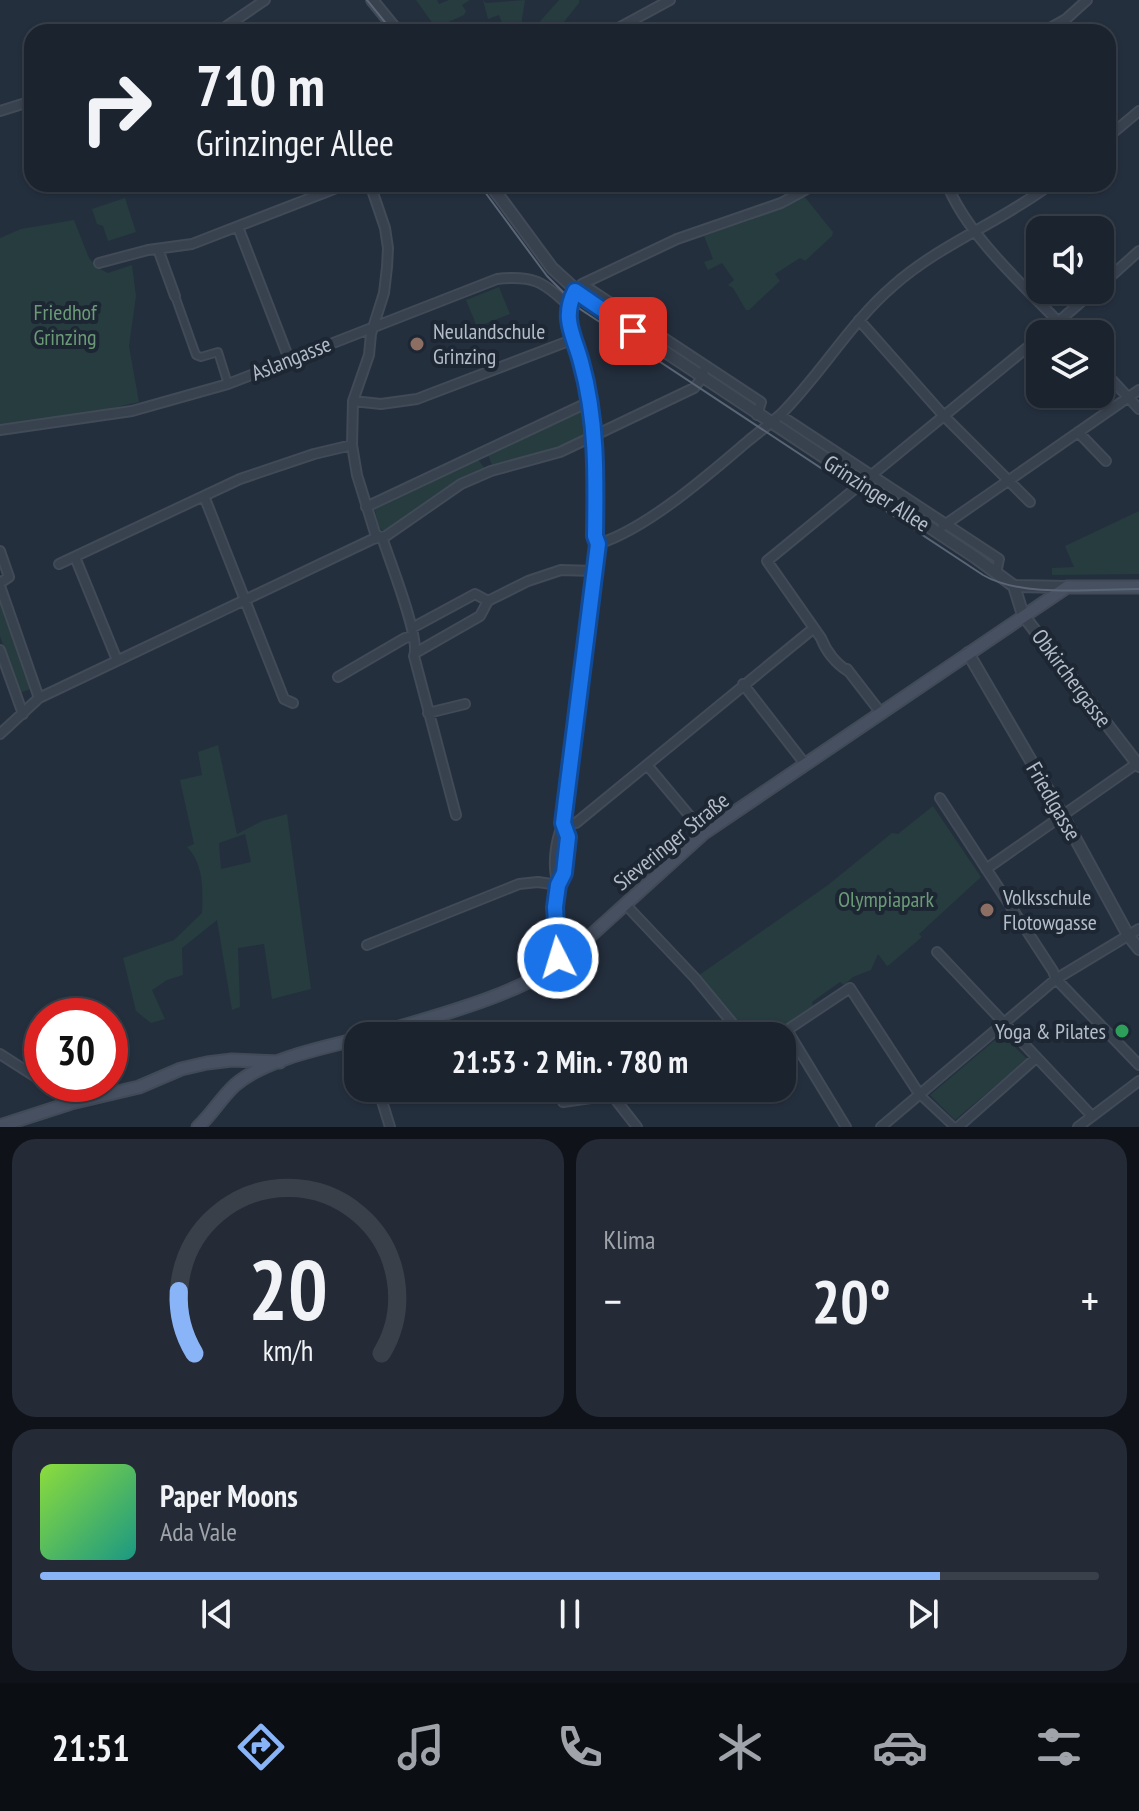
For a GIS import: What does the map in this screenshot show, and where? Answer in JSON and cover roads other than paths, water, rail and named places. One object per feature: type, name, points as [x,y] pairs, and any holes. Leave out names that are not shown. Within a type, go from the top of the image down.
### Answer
[{"type":"main road","points":[[1067,587],[1139,587]]},
{"type":"main road","name":"Sieveringer Straße","points":[[415,1022],[518,986],[560,964],[704,833],[1067,587]]},
{"type":"main road","points":[[0,1126],[71,1103],[139,1087],[181,1069],[232,1060],[257,1066],[344,1043]]},
{"type":"main road","points":[[198,1127],[223,1096],[257,1066]]},
{"type":"street","points":[[230,24],[265,0]]},
{"type":"street","points":[[372,0],[392,24]]},
{"type":"street","points":[[626,24],[670,0]]},
{"type":"street","points":[[1057,24],[1087,0]]},
{"type":"street","points":[[0,111],[24,104]]},
{"type":"street","points":[[1116,130],[1139,111]]},
{"type":"street","points":[[99,263],[192,244],[327,192]]},
{"type":"street","points":[[373,192],[388,248],[384,293],[369,355],[353,401],[352,445],[366,507],[375,533],[383,540],[417,652]]},
{"type":"street","name":"Grinzinger Allee","points":[[496,192],[552,268],[578,288],[704,372],[757,415],[1014,586]]},
{"type":"street","points":[[560,964],[555,934],[558,885],[564,873],[568,837],[563,823],[598,544],[595,536],[597,450],[568,305],[578,288],[677,239],[781,203],[801,192]]},
{"type":"street","points":[[950,192],[957,208],[976,233],[1057,320]]},
{"type":"street","points":[[598,544],[611,540],[665,506],[711,473],[780,415],[859,320],[912,270],[1039,192]]},
{"type":"street","points":[[238,227],[289,359]]},
{"type":"street","points":[[158,249],[196,355],[201,357],[218,352],[228,384]]},
{"type":"street","points":[[1114,273],[1139,251]]},
{"type":"street","name":"Aslangasse","points":[[0,430],[132,411],[228,384],[483,282],[520,276],[536,280],[568,305]]},
{"type":"street","points":[[1061,320],[1079,304]]},
{"type":"street","points":[[859,320],[944,416],[1030,502]]},
{"type":"street","points":[[353,401],[381,404],[417,399],[574,339]]},
{"type":"street","points":[[881,713],[845,664],[821,638],[767,561],[1026,349]]},
{"type":"street","points":[[0,734],[39,698],[403,527],[461,484],[491,471],[560,452],[694,388],[704,372]]},
{"type":"street","points":[[1114,382],[1139,409]]},
{"type":"street","points":[[938,533],[945,523],[1139,390]]},
{"type":"street","points":[[366,507],[589,402]]},
{"type":"street","name":"Grinzinger Allee","points":[[780,415],[999,559],[996,573]]},
{"type":"street","points":[[1078,432],[1106,461]]},
{"type":"street","points":[[59,564],[204,496],[277,466],[352,445]]},
{"type":"street","points":[[482,453],[491,471]]},
{"type":"street","points":[[204,496],[284,699],[293,703]]},
{"type":"street","points":[[0,551],[9,577],[0,584],[39,698]]},
{"type":"street","points":[[75,557],[117,660]]},
{"type":"street","points":[[456,815],[414,656],[480,616],[488,601],[551,572],[594,571]]},
{"type":"street","points":[[1014,586],[1067,587]]},
{"type":"street","name":"Obkirchergasse","points":[[1014,586],[1023,615],[1138,764]]},
{"type":"street","points":[[338,677],[475,594],[488,601]]},
{"type":"street","points":[[563,823],[576,823],[814,628]]},
{"type":"street","points":[[0,650],[23,714]]},
{"type":"street","name":"Friedlgasse","points":[[968,653],[1128,935],[1139,949]]},
{"type":"street","points":[[743,684],[805,764]]},
{"type":"street","points":[[428,713],[465,704]]},
{"type":"street","points":[[986,869],[1138,764]]},
{"type":"street","points":[[647,765],[704,833]]},
{"type":"street","points":[[940,798],[1056,979],[1139,1065]]},
{"type":"street","points":[[367,945],[519,884],[538,882],[558,885]]},
{"type":"street","points":[[625,904],[695,978],[731,1022]]},
{"type":"street","points":[[881,1127],[1056,979],[1139,929]]},
{"type":"street","points":[[937,952],[1092,1116]]},
{"type":"street","points":[[796,1024],[850,988],[920,1095],[956,1127],[1036,1058]]},
{"type":"street","points":[[796,1045],[846,1127]]},
{"type":"street","points":[[0,1054],[24,1069]]},
{"type":"street","points":[[1078,1127],[1139,1081]]},
{"type":"street","points":[[382,1102],[390,1127]]},
{"type":"street","points":[[617,1102],[637,1127]]},
{"type":"tram line","points":[[367,0],[386,24]]},
{"type":"tram line","points":[[485,192],[547,276],[580,309],[983,575],[999,582],[1037,590],[1139,589]]},
{"type":"place","name":"Neulandschule Grinzing","points":[[417,344]]},
{"type":"place","name":"Volksschule Flotowgasse","points":[[987,910]]},
{"type":"place","name":"Yoga & Pilates","points":[[1122,1031]]},
{"type":"park label","name":"Friedhof Grinzing","points":[[65,324]]},
{"type":"park label","name":"Olympiapark","points":[[886,899]]}]
